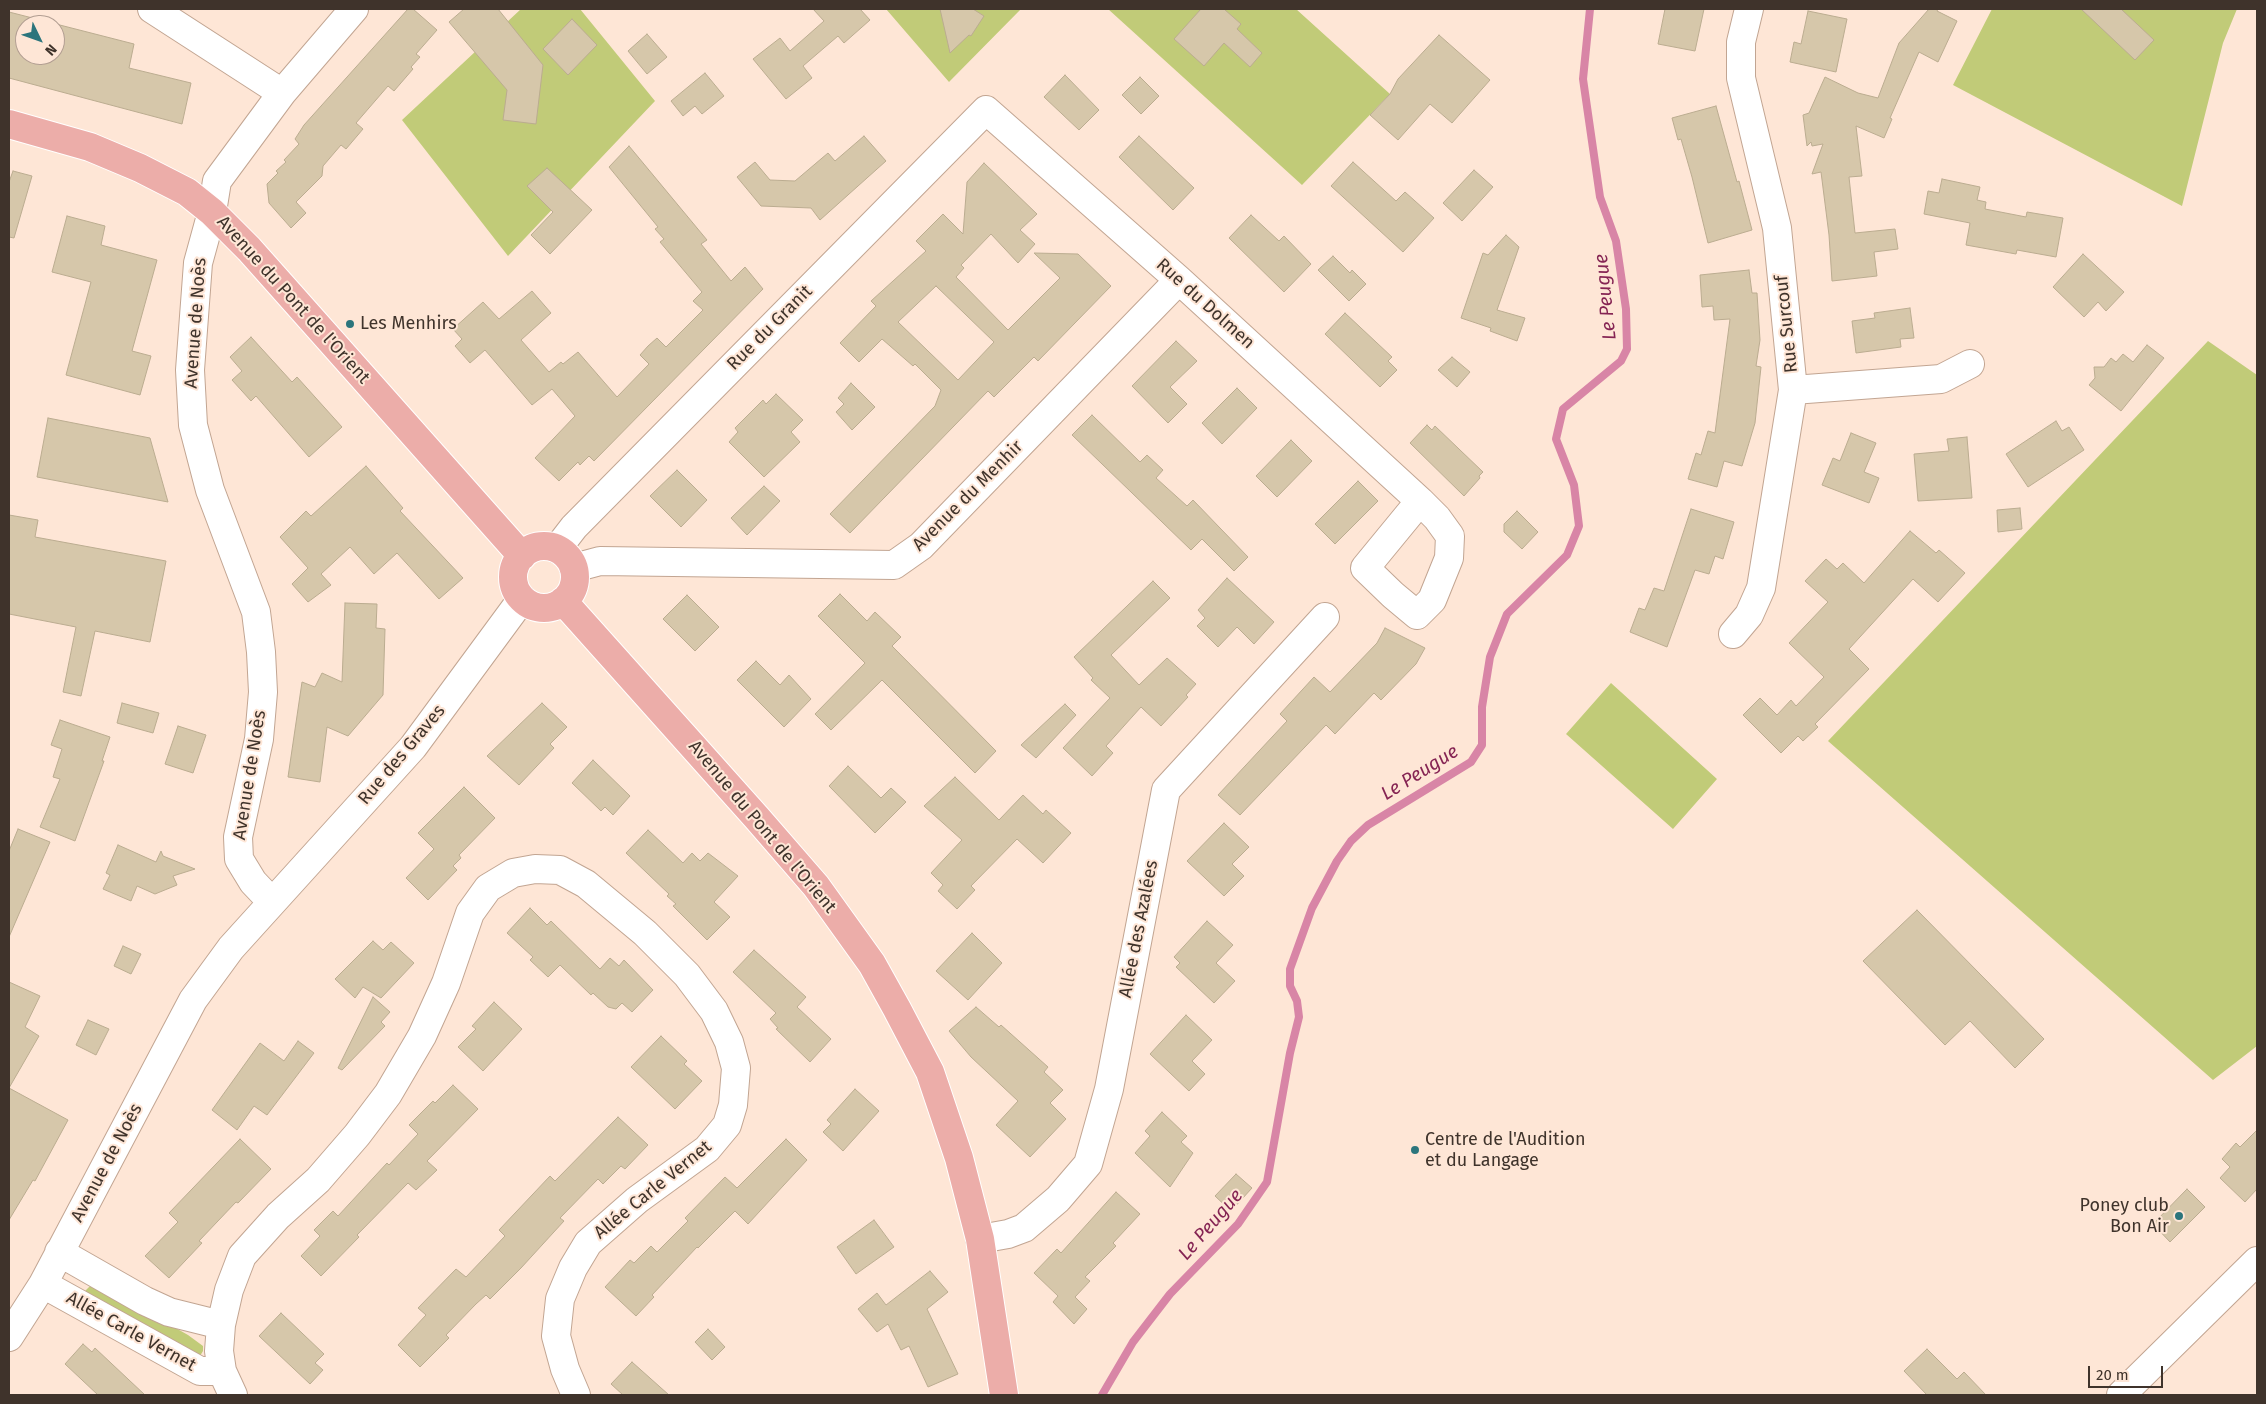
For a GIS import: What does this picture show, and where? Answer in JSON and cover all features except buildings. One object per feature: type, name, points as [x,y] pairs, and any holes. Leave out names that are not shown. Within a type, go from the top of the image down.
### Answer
[{"type":"main road","name":"Avenue du Pont de l'Orient","points":[[9,124],[90,147],[140,168],[187,192],[212,212],[249,249],[522,556]]},
{"type":"main road","points":[[538,547],[565,558],[574,583],[568,596],[563,601],[547,608],[538,607],[522,599],[514,582],[517,564],[522,556],[538,547]]},
{"type":"main road","name":"Avenue du Pont de l'Orient","points":[[563,601],[751,810],[816,886],[872,964],[930,1072],[959,1158],[980,1239],[1004,1395]]},
{"type":"street","points":[[152,9],[282,93]]},
{"type":"street","name":"Avenue de Noès","points":[[9,1336],[43,1284],[193,1000],[231,948],[272,902],[253,882],[239,859],[238,837],[259,739],[263,692],[261,652],[256,612],[210,490],[192,420],[190,370],[198,263],[212,212],[217,181],[282,93],[354,9]]},
{"type":"street","name":"Rue Surcouf","points":[[1733,634],[1750,616],[1761,588],[1793,390],[1777,228],[1741,78],[1742,42],[1749,9]]},
{"type":"street","name":"Rue du Dolmen","points":[[986,110],[1179,280],[1420,501]]},
{"type":"street","name":"Rue du Granit","points":[[565,558],[574,527],[986,110]]},
{"type":"street","name":"Avenue du Menhir","points":[[565,558],[600,561],[894,565],[928,539],[1179,280]]},
{"type":"street","points":[[1793,390],[1941,379],[1970,364]]},
{"type":"street","name":"Rue des Graves","points":[[272,902],[413,747],[522,599]]},
{"type":"street","name":"Allée des Azalées","points":[[980,1239],[1008,1234],[1024,1228],[1058,1199],[1088,1164],[1109,1089],[1166,790],[1325,617]]},
{"type":"street","name":"Allée Carle Vernet","points":[[227,1383],[219,1351],[221,1325],[229,1290],[242,1256],[278,1216],[318,1180],[357,1135],[388,1094],[422,1036],[446,983],[470,914],[488,888],[513,873],[536,869],[560,870],[586,884],[645,933],[687,975],[714,1011],[729,1042],[736,1068],[733,1105],[727,1125],[707,1149],[637,1200],[588,1244],[573,1268],[560,1299],[556,1336],[565,1369],[576,1395]]},
{"type":"street","name":"Allée Carle Vernet","points":[[60,1252],[144,1301],[169,1312],[221,1325]]},
{"type":"street","points":[[2121,1395],[2257,1261]]},
{"type":"street","name":"Allée Carle Vernet","points":[[43,1284],[200,1371],[227,1383]]},
{"type":"green space","points":[[521,9],[580,9],[655,101],[508,256],[402,120]]},
{"type":"green space","points":[[886,9],[1021,9],[949,82]]},
{"type":"green space","points":[[1108,9],[1296,9],[1390,94],[1302,185]]},
{"type":"green space","points":[[1992,9],[2237,9],[2223,43],[2182,206],[1953,85]]},
{"type":"green space","points":[[2208,341],[2257,375],[2257,1046],[2213,1080],[1828,741]]},
{"type":"green space","points":[[1611,683],[1717,779],[1673,829],[1566,734]]},
{"type":"green space","points":[[94,1282],[188,1335],[203,1346],[200,1356],[84,1292]]},
{"type":"waterway","name":"Le Peugue","points":[[1102,1395],[1133,1342],[1170,1294],[1238,1224],[1267,1182],[1290,1053],[1299,1017],[1297,1001],[1290,986],[1290,969],[1312,908],[1337,861],[1351,841],[1368,825],[1471,762],[1482,745],[1482,707],[1490,657],[1507,614],[1567,555],[1579,526],[1574,485],[1556,439],[1563,409],[1621,361],[1627,349],[1626,309],[1616,241],[1600,197],[1583,79],[1590,9]]},
{"type":"place","name":"Les Menhirs","points":[[350,324]]},
{"type":"place","name":"Centre de l'Audition et du Langage","points":[[1415,1150]]},
{"type":"place","name":"Poney club Bon Air","points":[[2179,1216]]}]
